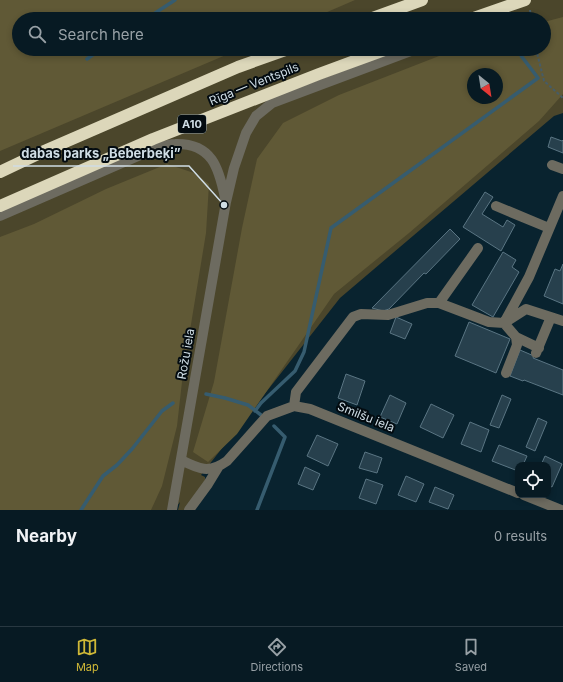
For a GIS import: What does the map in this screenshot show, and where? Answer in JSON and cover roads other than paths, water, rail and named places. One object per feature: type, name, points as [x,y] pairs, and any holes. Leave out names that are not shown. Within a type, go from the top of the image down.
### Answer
[{"type":"highway","points":[[389,12],[422,0]]},
{"type":"highway","points":[[491,12],[525,0]]},
{"type":"highway","name":"Rīga — Ventspils","points":[[0,172],[42,152],[238,67],[269,56]]},
{"type":"highway","name":"Rīga — Ventspils","points":[[0,206],[153,139],[368,56]]},
{"type":"street","name":"Rožu iela","points":[[172,510],[226,202],[234,168],[246,134],[256,116],[272,103],[397,56]]},
{"type":"street","name":"Rožu iela","points":[[0,216],[152,150],[175,144],[203,149],[213,160],[220,175],[226,202]]},
{"type":"street","points":[[552,165],[563,169]]},
{"type":"street","points":[[504,323],[529,277],[563,196]]},
{"type":"street","points":[[496,206],[549,228]]},
{"type":"street","points":[[439,303],[478,248]]},
{"type":"street","points":[[181,460],[199,469],[208,469],[219,466],[227,461],[267,416],[294,406],[296,392],[353,317],[361,314],[388,315],[427,303],[439,303],[489,322],[504,323],[526,309],[563,321]]},
{"type":"street","points":[[504,323],[516,337],[537,350],[551,317]]},
{"type":"street","points":[[506,373],[517,345],[516,337]]},
{"type":"street","name":"Smilšu iela","points":[[294,406],[310,409],[515,492]]},
{"type":"street","points":[[189,510],[219,466]]},
{"type":"street","points":[[531,498],[561,510]]},
{"type":"waterway","points":[[157,12],[175,0]]},
{"type":"waterway","points":[[87,59],[91,56]]},
{"type":"waterway","points":[[255,411],[261,403],[295,371],[304,352],[331,228],[538,78],[521,56]]},
{"type":"waterway","points":[[206,394],[248,405],[261,415]]},
{"type":"waterway","points":[[81,510],[103,476],[117,465],[132,449],[162,411],[173,403]]},
{"type":"waterway","points":[[257,510],[285,437],[274,426]]},
{"type":"place","name":"dabas parks „Beberbeķi”","points":[[224,205]]}]
